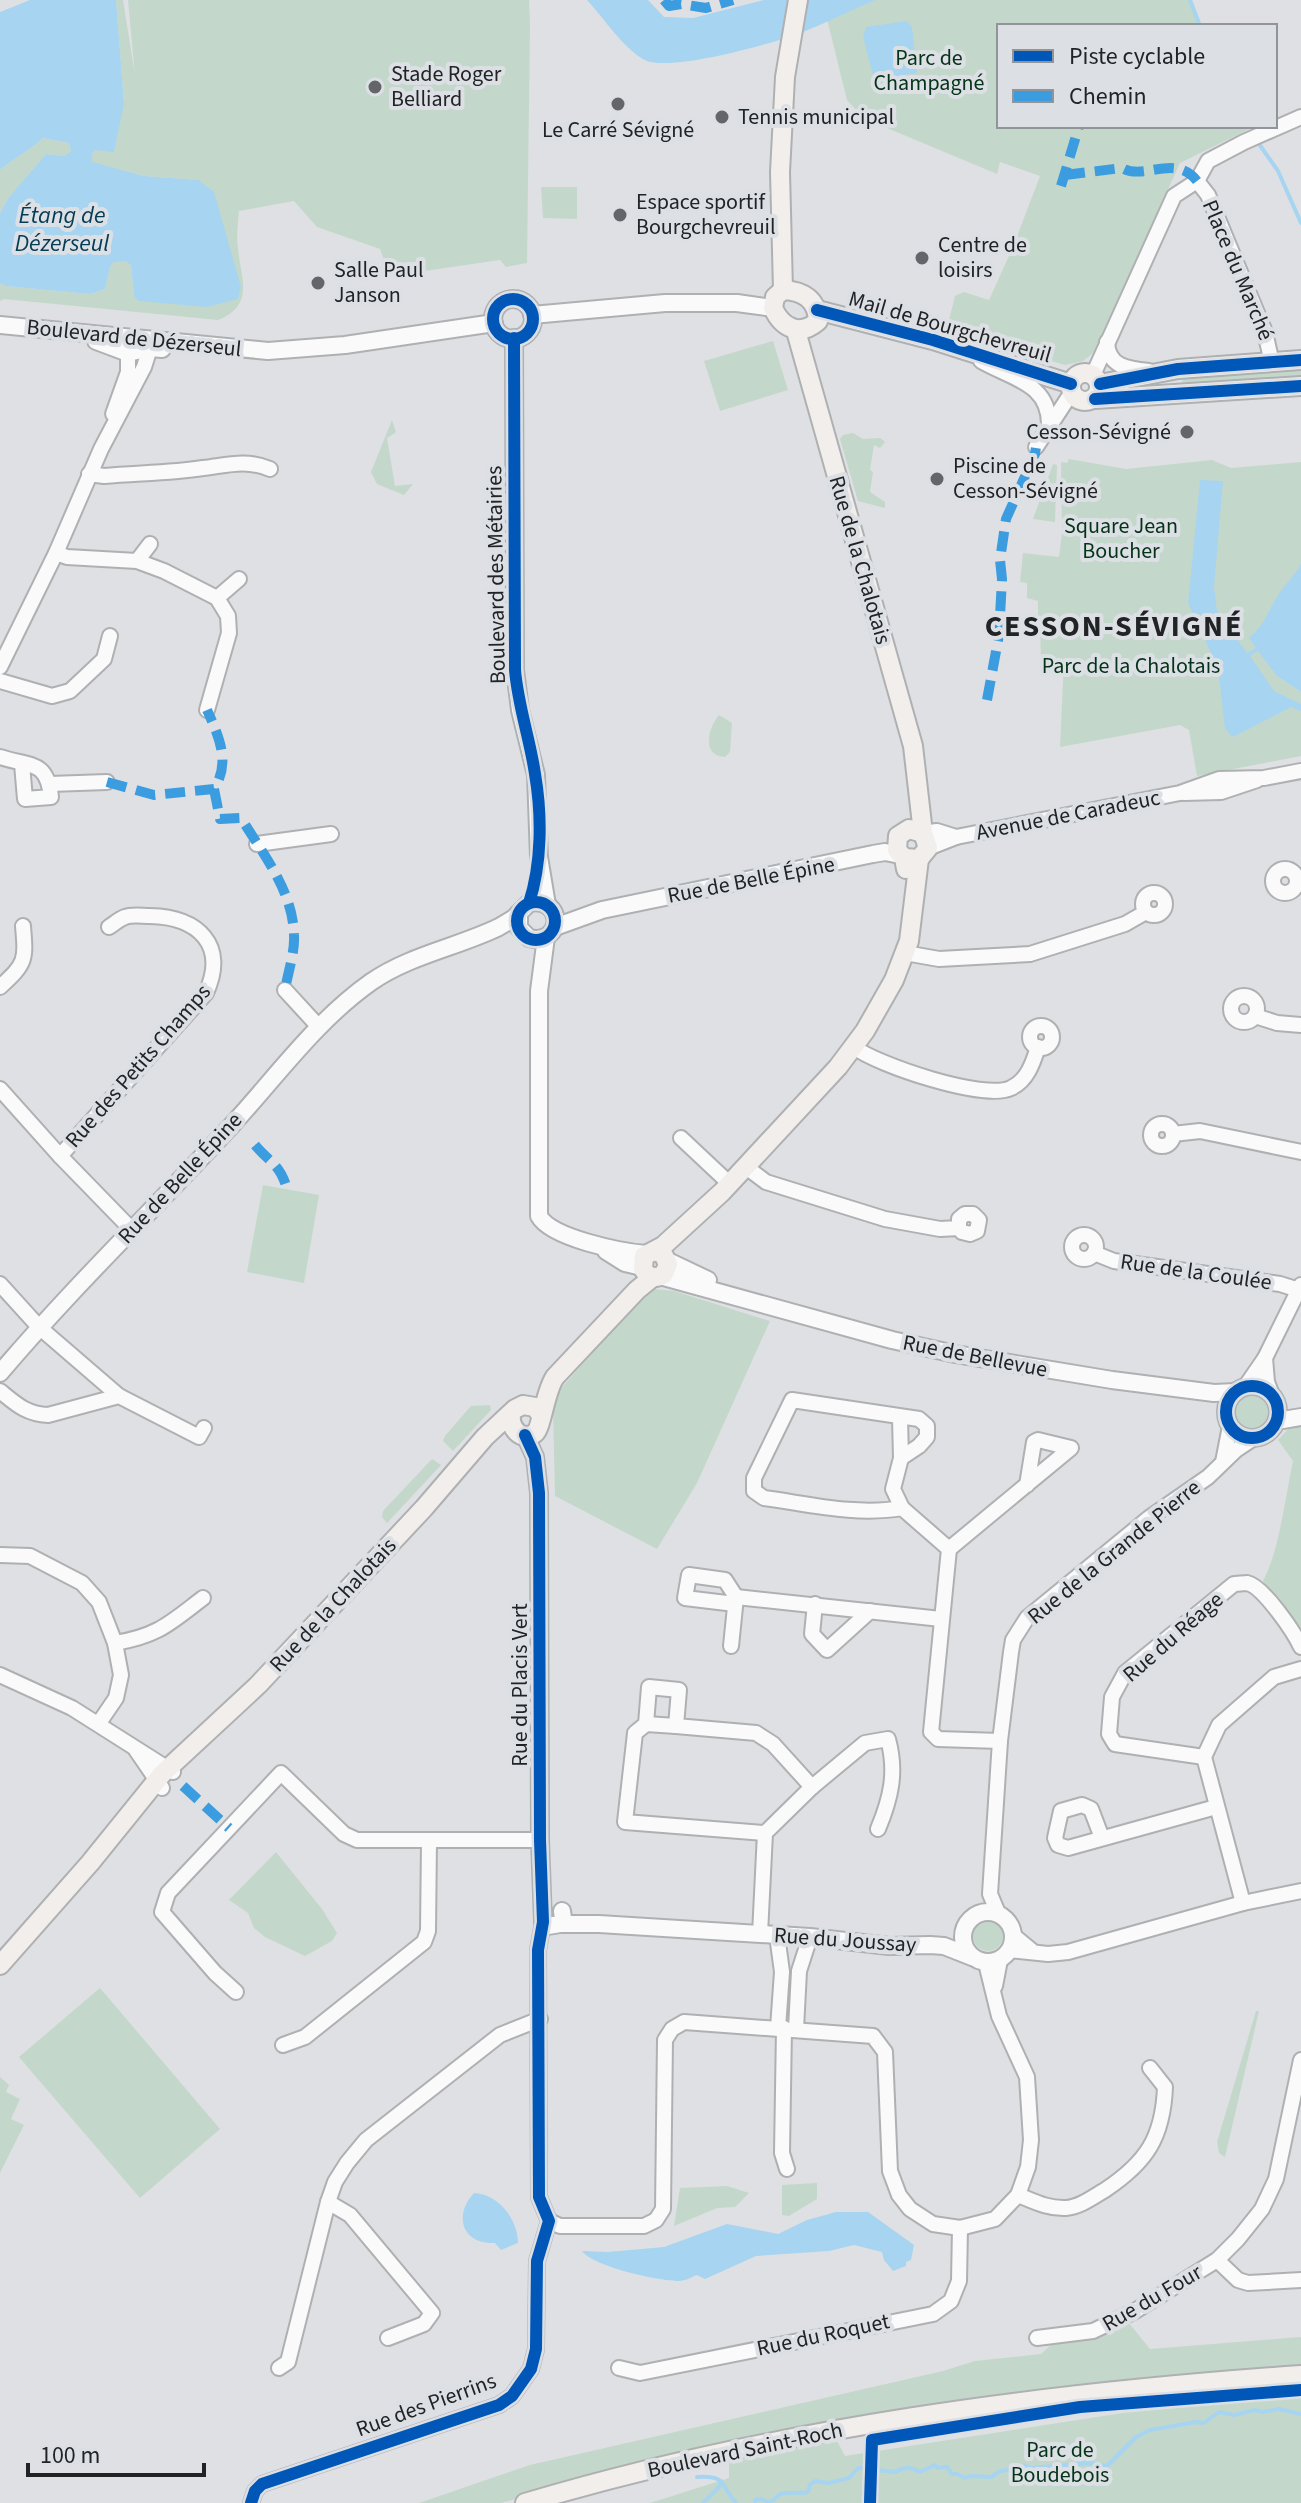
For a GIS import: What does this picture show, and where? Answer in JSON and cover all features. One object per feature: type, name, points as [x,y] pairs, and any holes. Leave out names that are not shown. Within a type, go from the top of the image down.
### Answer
[{"type":"main road","points":[[791,290],[783,236],[780,172],[788,55],[798,0]]},
{"type":"main road","points":[[791,290],[811,299],[817,310],[818,321],[809,329],[796,331],[784,325],[773,308],[775,297],[791,290]]},
{"type":"main road","name":"Mail de Bourgchevreuil","points":[[817,310],[933,340],[1072,389],[1083,402],[1096,386]]},
{"type":"main road","name":"Rue de la Chalotais","points":[[0,1965],[165,1778],[424,1508],[491,1443],[527,1421],[555,1377],[628,1299],[654,1264],[854,1047],[882,1005],[912,929],[919,790],[913,746],[796,331]]},
{"type":"main road","points":[[1096,386],[1157,372],[1301,360]]},
{"type":"main road","points":[[1072,389],[1080,374],[1096,386],[1301,386]]},
{"type":"main road","name":"Boulevard Saint-Roch","points":[[525,2503],[647,2470],[902,2419],[1069,2394],[1301,2375]]},
{"type":"street","points":[[1096,386],[1107,341],[1174,196],[1197,181],[1208,161],[1301,117]]},
{"type":"street","name":"Place du Marché","points":[[1197,181],[1208,195],[1265,332],[1272,363]]},
{"type":"street","points":[[505,300],[519,300],[532,315],[530,328],[520,337],[500,333],[494,323],[496,308],[505,300]]},
{"type":"street","points":[[532,315],[665,303],[737,303],[773,308]]},
{"type":"street","name":"Boulevard de Dézerseul","points":[[0,325],[151,343],[268,351],[345,345],[494,323]]},
{"type":"street","name":"Boulevard de Dézerseul","points":[[0,325],[106,342],[128,353],[151,343]]},
{"type":"street","name":"Boulevard des Métairies","points":[[514,338],[515,670],[520,710],[536,775],[539,857],[549,906]]},
{"type":"street","points":[[1107,341],[1107,351],[1115,364],[1157,372]]},
{"type":"street","points":[[0,667],[56,553],[101,449],[144,367],[151,343]]},
{"type":"street","name":"Mail de Bourgchevreuil","points":[[963,351],[1034,388],[1044,397],[1050,413],[1049,426]]},
{"type":"street","points":[[101,449],[128,372],[128,353]]},
{"type":"street","points":[[1036,447],[1072,389]]},
{"type":"street","points":[[89,474],[104,476],[189,470],[236,462],[256,463],[270,469]]},
{"type":"street","points":[[137,561],[150,544]]},
{"type":"street","points":[[56,553],[67,557],[137,561],[217,598],[228,616],[229,633],[207,710]]},
{"type":"street","points":[[217,598],[239,579]]},
{"type":"street","points":[[0,681],[52,696],[70,691],[104,659],[110,636]]},
{"type":"street","points":[[0,757],[42,769],[50,784],[51,797],[25,799],[22,764]]},
{"type":"street","name":"Avenue de Caradeuc","points":[[914,847],[937,831],[956,837],[1180,793],[1219,779],[1264,778],[1301,771]]},
{"type":"street","points":[[50,784],[107,782]]},
{"type":"street","points":[[257,844],[331,834]]},
{"type":"street","name":"Rue de Belle Épine","points":[[550,932],[602,910],[914,847]]},
{"type":"street","name":"Boulevard des Métairies","points":[[524,909],[539,857]]},
{"type":"street","points":[[539,991],[526,937],[519,928],[524,909],[538,902],[549,906],[555,915],[539,991],[539,1216],[552,1228],[654,1264]]},
{"type":"street","name":"Rue de Belle Épine","points":[[549,906],[602,910]]},
{"type":"street","name":"Rue de Belle Épine","points":[[0,1373],[39,1327],[233,1123],[319,1027],[346,1002],[383,975],[444,947],[485,934],[524,909]]},
{"type":"street","points":[[905,953],[939,959],[1030,954],[1125,924],[1146,912]]},
{"type":"street","name":"Rue des Petits Champs","points":[[60,1156],[206,993],[214,976],[213,958],[206,939],[191,924],[170,917],[126,916],[109,927]]},
{"type":"street","points":[[0,987],[18,970],[26,955],[23,926]]},
{"type":"street","points":[[526,937],[538,940],[550,932]]},
{"type":"street","name":"Rue de Belle Épine","points":[[485,934],[526,937]]},
{"type":"street","points":[[285,990],[319,1027]]},
{"type":"street","points":[[1255,1016],[1277,1023],[1301,1025]]},
{"type":"street","points":[[854,1047],[867,1057],[916,1075],[996,1092],[1011,1088],[1023,1079],[1038,1047]]},
{"type":"street","name":"Rue des Petits Champs","points":[[0,1089],[131,1229]]},
{"type":"street","points":[[1173,1134],[1200,1131],[1301,1152]]},
{"type":"street","points":[[681,1138],[730,1184]]},
{"type":"street","points":[[746,1167],[766,1182],[885,1219],[940,1229],[959,1228]]},
{"type":"street","name":"Rue de la Coulée","points":[[1094,1253],[1114,1261],[1300,1288],[1265,1358],[1241,1389]]},
{"type":"street","name":"Rue de Bellevue","points":[[654,1264],[762,1302],[955,1354],[1192,1390],[1241,1389]]},
{"type":"street","points":[[0,1284],[39,1327],[119,1396],[199,1437],[204,1428]]},
{"type":"street","points":[[1228,1420],[1238,1434],[1254,1438],[1268,1433],[1275,1407],[1265,1358]]},
{"type":"street","points":[[1223,1463],[1228,1445],[1229,1400],[1241,1389],[1260,1387],[1275,1407],[1301,1417]]},
{"type":"street","name":"Rue de Bellevue","points":[[1192,1390],[1212,1401],[1228,1420]]},
{"type":"street","points":[[0,1391],[24,1411],[48,1415],[119,1396]]},
{"type":"street","points":[[901,1458],[927,1437],[927,1426],[919,1419],[792,1400],[754,1478],[754,1491],[764,1498],[852,1510],[882,1512],[902,1508]]},
{"type":"street","points":[[1275,1407],[1301,1411]]},
{"type":"street","points":[[900,1418],[901,1458],[893,1489],[902,1508],[949,1549]]},
{"type":"street","name":"Rue du Placis Vert","points":[[527,1421],[539,1493],[541,1876],[553,1917]]},
{"type":"street","name":"Rue de la Grande Pierre","points":[[990,1913],[1000,1741],[1013,1640],[1027,1618],[1149,1518],[1208,1477],[1254,1438]]},
{"type":"street","points":[[1000,1741],[938,1739],[931,1732],[941,1619],[949,1549],[1027,1485]]},
{"type":"street","points":[[0,1555],[30,1556],[82,1583],[99,1602],[115,1643],[121,1675],[116,1698],[99,1723]]},
{"type":"street","name":"Rue du Réage","points":[[1204,1757],[1115,1744],[1109,1734],[1112,1697],[1125,1673],[1234,1584],[1246,1583],[1258,1589],[1294,1632],[1301,1647]]},
{"type":"street","points":[[115,1643],[141,1639],[157,1632],[203,1598]]},
{"type":"street","points":[[731,1646],[735,1600],[815,1604],[941,1619]]},
{"type":"street","points":[[815,1604],[812,1634],[827,1650],[870,1611]]},
{"type":"street","points":[[1243,1903],[1204,1757],[1219,1725],[1274,1677],[1301,1669]]},
{"type":"street","points":[[0,1675],[99,1723],[136,1749],[165,1778]]},
{"type":"street","points":[[646,1724],[649,1687],[679,1690],[676,1726]]},
{"type":"street","points":[[812,1787],[773,1744],[756,1733],[646,1724],[635,1733],[625,1822],[765,1833],[812,1787],[865,1743],[888,1739],[892,1754],[891,1797],[878,1829]]},
{"type":"street","points":[[236,1992],[215,1973],[162,1912],[168,1893],[281,1773],[344,1834],[357,1840],[540,1840]]},
{"type":"street","points":[[1102,1838],[1216,1807]]},
{"type":"street","name":"Rue du Joussay","points":[[765,1833],[768,1935]]},
{"type":"street","points":[[283,2045],[305,2037],[424,1942],[428,1931],[429,1841]]},
{"type":"street","points":[[553,1917],[538,1950],[539,2197],[549,2221],[560,2226],[644,2226],[656,2220],[663,2209],[665,2040],[672,2029],[684,2022],[873,2036],[885,2052],[890,2171],[899,2195],[910,2209],[933,2224],[960,2228],[995,2219],[1018,2195],[1028,2167],[1031,2140],[1027,2077],[1005,2033],[994,1994],[996,1953],[1011,1925],[990,1913],[969,1921],[963,1931],[964,1946],[996,1953],[1031,1950],[1048,1954],[1068,1952],[1243,1903],[1301,1891]]},
{"type":"street","name":"Rue du Joussay","points":[[553,1917],[599,1924],[810,1937],[889,1946],[944,1946],[996,1953]]},
{"type":"street","name":"Rue du Joussay","points":[[930,1945],[963,1931]]},
{"type":"street","points":[[768,1935],[782,1972],[786,2028],[782,2153],[787,2169]]},
{"type":"street","points":[[786,2028],[810,1937]]},
{"type":"street","points":[[279,2368],[288,2362],[328,2202],[335,2182],[347,2163],[366,2140],[500,2035],[540,2019]]},
{"type":"street","name":"Rue du Four","points":[[1037,2338],[1093,2331],[1135,2311],[1217,2260],[1249,2226],[1273,2186],[1299,2086],[1301,2060]]},
{"type":"street","points":[[1018,2195],[1044,2206],[1068,2208],[1089,2200],[1120,2179],[1144,2156],[1156,2138],[1164,2116],[1165,2087],[1150,2068]]},
{"type":"street","points":[[328,2202],[350,2215],[432,2313],[424,2324],[388,2338]]},
{"type":"street","name":"Rue des Pierrins","points":[[251,2503],[255,2491],[262,2484],[499,2405],[512,2396],[531,2369],[536,2349],[537,2261],[549,2221]]},
{"type":"street","name":"Rue du Roquet","points":[[619,2368],[640,2373],[933,2314],[951,2301],[959,2281],[960,2228]]},
{"type":"street","name":"Rue du Four","points":[[1217,2260],[1238,2280],[1248,2283],[1301,2280]]},
{"type":"green space","points":[[116,0],[123,0],[135,75],[128,0],[529,0],[527,263],[506,267],[500,260],[390,276],[380,249],[317,227],[294,201],[239,211],[237,240],[243,290],[237,307],[218,320],[0,301],[0,283],[90,294],[105,289],[110,267],[115,261],[127,261],[131,265],[134,296],[197,180],[144,176],[92,163],[92,155],[124,103]]},
{"type":"green space","name":"Parc de Champagné","points":[[876,0],[1190,0],[1199,24],[997,24],[997,128],[1249,129],[1180,163],[1093,353],[1083,361],[1065,365],[947,328],[955,296],[964,292],[989,300],[1040,176],[1000,162],[997,174],[863,118],[847,100],[827,19]]},
{"type":"green space","points":[[43,138],[69,143],[71,151],[64,156],[46,154],[9,197],[0,213],[0,170]]},
{"type":"green space","points":[[541,187],[577,187],[577,219],[543,218]]},
{"type":"green space","points":[[773,341],[788,390],[720,411],[704,361]]},
{"type":"green space","points":[[1301,365],[1301,382],[1183,389],[1182,373]]},
{"type":"green space","points":[[392,420],[396,432],[387,438],[395,486],[413,484],[404,495],[377,484],[371,472]]},
{"type":"green space","points":[[853,433],[863,439],[880,438],[888,444],[885,442],[880,448],[874,445],[870,470],[873,472],[870,492],[885,502],[885,508],[858,501],[840,439]]},
{"type":"green space","name":"Parc de la Chalotais","points":[[1069,459],[1126,469],[1212,460],[1231,468],[1301,462],[1301,563],[1294,578],[1280,593],[1263,626],[1277,676],[1301,692],[1301,756],[1197,776],[1189,730],[1180,725],[1060,747],[1064,660],[1041,658],[1040,630],[1028,628],[1027,619],[1038,618],[1038,601],[1027,598],[1027,583],[1020,582],[1023,553],[1059,557],[1062,532],[1061,462],[1067,463]]},
{"type":"green space","points":[[1053,464],[1057,465],[1055,522],[1033,519]]},
{"type":"green space","points":[[719,715],[732,723],[730,752],[725,757],[712,752],[709,740]]},
{"type":"green space","points":[[263,1185],[319,1195],[304,1283],[247,1272]]},
{"type":"green space","points":[[654,1289],[674,1291],[770,1321],[697,1483],[657,1549],[555,1496],[553,1408],[558,1392],[641,1296]]},
{"type":"green space","points":[[1253,1393],[1267,1398],[1272,1412],[1267,1426],[1253,1431],[1239,1426],[1234,1412],[1239,1398]]},
{"type":"green space","points":[[490,1405],[491,1410],[453,1451],[443,1441],[471,1406]]},
{"type":"green space","points":[[1301,1427],[1301,1630],[1263,1581],[1278,1539],[1293,1461],[1278,1440],[1288,1429]]},
{"type":"green space","points":[[432,1459],[441,1465],[387,1523],[382,1517],[383,1511]]},
{"type":"green space","points":[[276,1852],[322,1909],[337,1933],[332,1941],[305,1956],[265,1937],[254,1928],[248,1913],[229,1900]]},
{"type":"green space","points":[[988,1921],[994,1922],[1002,1930],[1002,1942],[994,1950],[988,1951],[982,1950],[974,1942],[973,1936],[974,1930],[982,1922]]},
{"type":"green space","points":[[100,1988],[220,2129],[140,2198],[19,2057]]},
{"type":"green space","points":[[1256,2011],[1259,2011],[1225,2157],[1219,2153],[1217,2142]]},
{"type":"green space","points":[[0,2077],[9,2085],[6,2092],[20,2099],[11,2119],[24,2125],[0,2173]]},
{"type":"green space","points":[[817,2183],[817,2199],[789,2216],[782,2215],[782,2185]]},
{"type":"green space","points":[[727,2186],[749,2193],[735,2207],[717,2208],[674,2226],[680,2188]]},
{"type":"green space","points":[[1128,2322],[1150,2349],[1301,2337],[1301,2366],[1070,2386],[932,2406],[806,2426],[617,2471],[501,2503],[419,2503],[530,2465],[943,2371],[975,2361],[1041,2354],[1054,2342],[1097,2337]]},
{"type":"green space","name":"Parc de Boudebois","points":[[1301,2397],[1301,2503],[650,2503],[729,2478],[729,2463],[837,2441],[845,2456],[1123,2413]]},
{"type":"water","name":"Étang de Dézerseul","points":[[30,0],[116,0],[124,103],[114,152],[95,150],[92,162],[144,176],[198,180],[214,192],[241,287],[238,299],[207,307],[139,301],[134,296],[131,265],[126,261],[114,262],[105,289],[90,294],[0,283],[0,213],[9,197],[46,154],[64,156],[71,151],[69,143],[43,138],[0,170],[0,12]]},
{"type":"water","points":[[587,0],[648,0],[664,17],[693,18],[764,0],[876,0],[771,43],[701,59],[660,63],[647,61],[631,50]]},
{"type":"water","points":[[907,21],[912,27],[917,73],[874,79],[863,37],[866,27]]},
{"type":"water","points":[[1200,480],[1223,481],[1214,587],[1217,611],[1247,653],[1256,648],[1249,638],[1301,563],[1301,692],[1277,676],[1258,651],[1250,656],[1274,691],[1301,704],[1301,711],[1291,707],[1233,737],[1225,729],[1218,668],[1188,603]]},
{"type":"water","points":[[474,2193],[483,2194],[499,2203],[511,2217],[518,2243],[501,2250],[495,2243],[475,2239],[468,2234],[464,2227],[464,2211]]},
{"type":"water","points":[[836,2212],[868,2212],[914,2245],[911,2260],[906,2262],[906,2266],[893,2271],[882,2252],[854,2245],[829,2251],[756,2256],[705,2279],[697,2275],[679,2281],[613,2268],[582,2251],[664,2247],[727,2224],[778,2234],[807,2220]]},
{"type":"waterway","points":[[1190,0],[1199,24]]},
{"type":"waterway","points":[[1257,141],[1278,171],[1301,223]]},
{"type":"waterway","points":[[755,2503],[755,2500],[761,2499],[768,2502],[785,2493],[808,2492],[815,2481],[829,2483],[849,2478],[858,2468],[877,2467],[878,2470],[895,2472],[908,2468],[920,2472],[935,2465],[937,2468],[947,2467],[952,2474],[965,2478],[992,2477],[1009,2470],[1020,2471],[1024,2465],[1031,2468],[1090,2463],[1107,2466],[1136,2437],[1150,2430],[1204,2423],[1219,2412],[1234,2415],[1279,2409],[1301,2414]]},
{"type":"waterway","points":[[697,2477],[722,2482],[736,2503]]},
{"type":"waterway","points":[[703,2503],[721,2481]]},
{"type":"marked path","points":[[664,0],[669,6],[681,4],[706,8],[733,0]]},
{"type":"marked path","points":[[1061,186],[1078,128]]},
{"type":"marked path","points":[[1065,175],[1122,168],[1140,172],[1169,168],[1188,173],[1197,181]]},
{"type":"marked path","points":[[987,700],[999,635],[1000,560],[1006,519],[1036,447]]},
{"type":"marked path","points":[[107,782],[154,795],[214,789],[222,769],[222,759],[219,740],[207,710]]},
{"type":"marked path","points":[[214,789],[220,819],[241,818],[283,888],[292,919],[294,942],[285,990]]},
{"type":"marked path","points":[[255,1145],[278,1169],[287,1189]]},
{"type":"marked path","points":[[183,1786],[229,1828]]},
{"type":"cycle path","points":[[513,299],[527,305],[533,319],[527,333],[513,339],[499,333],[493,319],[499,305],[513,299]]},
{"type":"cycle path","points":[[817,310],[933,340],[1071,384]]},
{"type":"cycle path","points":[[514,338],[515,670],[535,774],[540,822],[536,872],[529,903]]},
{"type":"cycle path","points":[[1100,384],[1178,369],[1301,360]]},
{"type":"cycle path","points":[[1095,399],[1301,386]]},
{"type":"cycle path","points":[[536,902],[549,908],[555,921],[549,934],[536,940],[523,934],[517,921],[523,908],[536,902]]},
{"type":"cycle path","points":[[1252,1386],[1270,1394],[1278,1412],[1270,1430],[1252,1438],[1234,1430],[1226,1412],[1234,1394],[1252,1386]]},
{"type":"cycle path","points":[[251,2503],[255,2491],[262,2484],[499,2405],[512,2396],[531,2369],[536,2349],[537,2261],[549,2221],[539,2197],[538,1950],[543,1922],[539,1493],[535,1457],[525,1435]]},
{"type":"cycle path","points":[[870,2503],[872,2440],[1080,2407],[1301,2390]]},
{"type":"place","name":"Stade Roger Belliard","points":[[375,87]]},
{"type":"place","name":"Le Carré Sévigné","points":[[618,104]]},
{"type":"place","name":"Tennis municipal","points":[[722,117]]},
{"type":"place","name":"Espace sportif Bourgchevreuil","points":[[620,215]]},
{"type":"place","name":"Centre de loisirs","points":[[922,258]]},
{"type":"place","name":"Salle Paul Janson","points":[[318,283]]},
{"type":"place","name":"Cesson-Sévigné","points":[[1187,432]]},
{"type":"place","name":"Piscine de Cesson-Sévigné","points":[[937,479]]},
{"type":"district","name":"CESSON-SÉVIGNÉ","points":[[1114,626]]},
{"type":"park label","name":"Square Jean Boucher","points":[[1121,538]]}]
